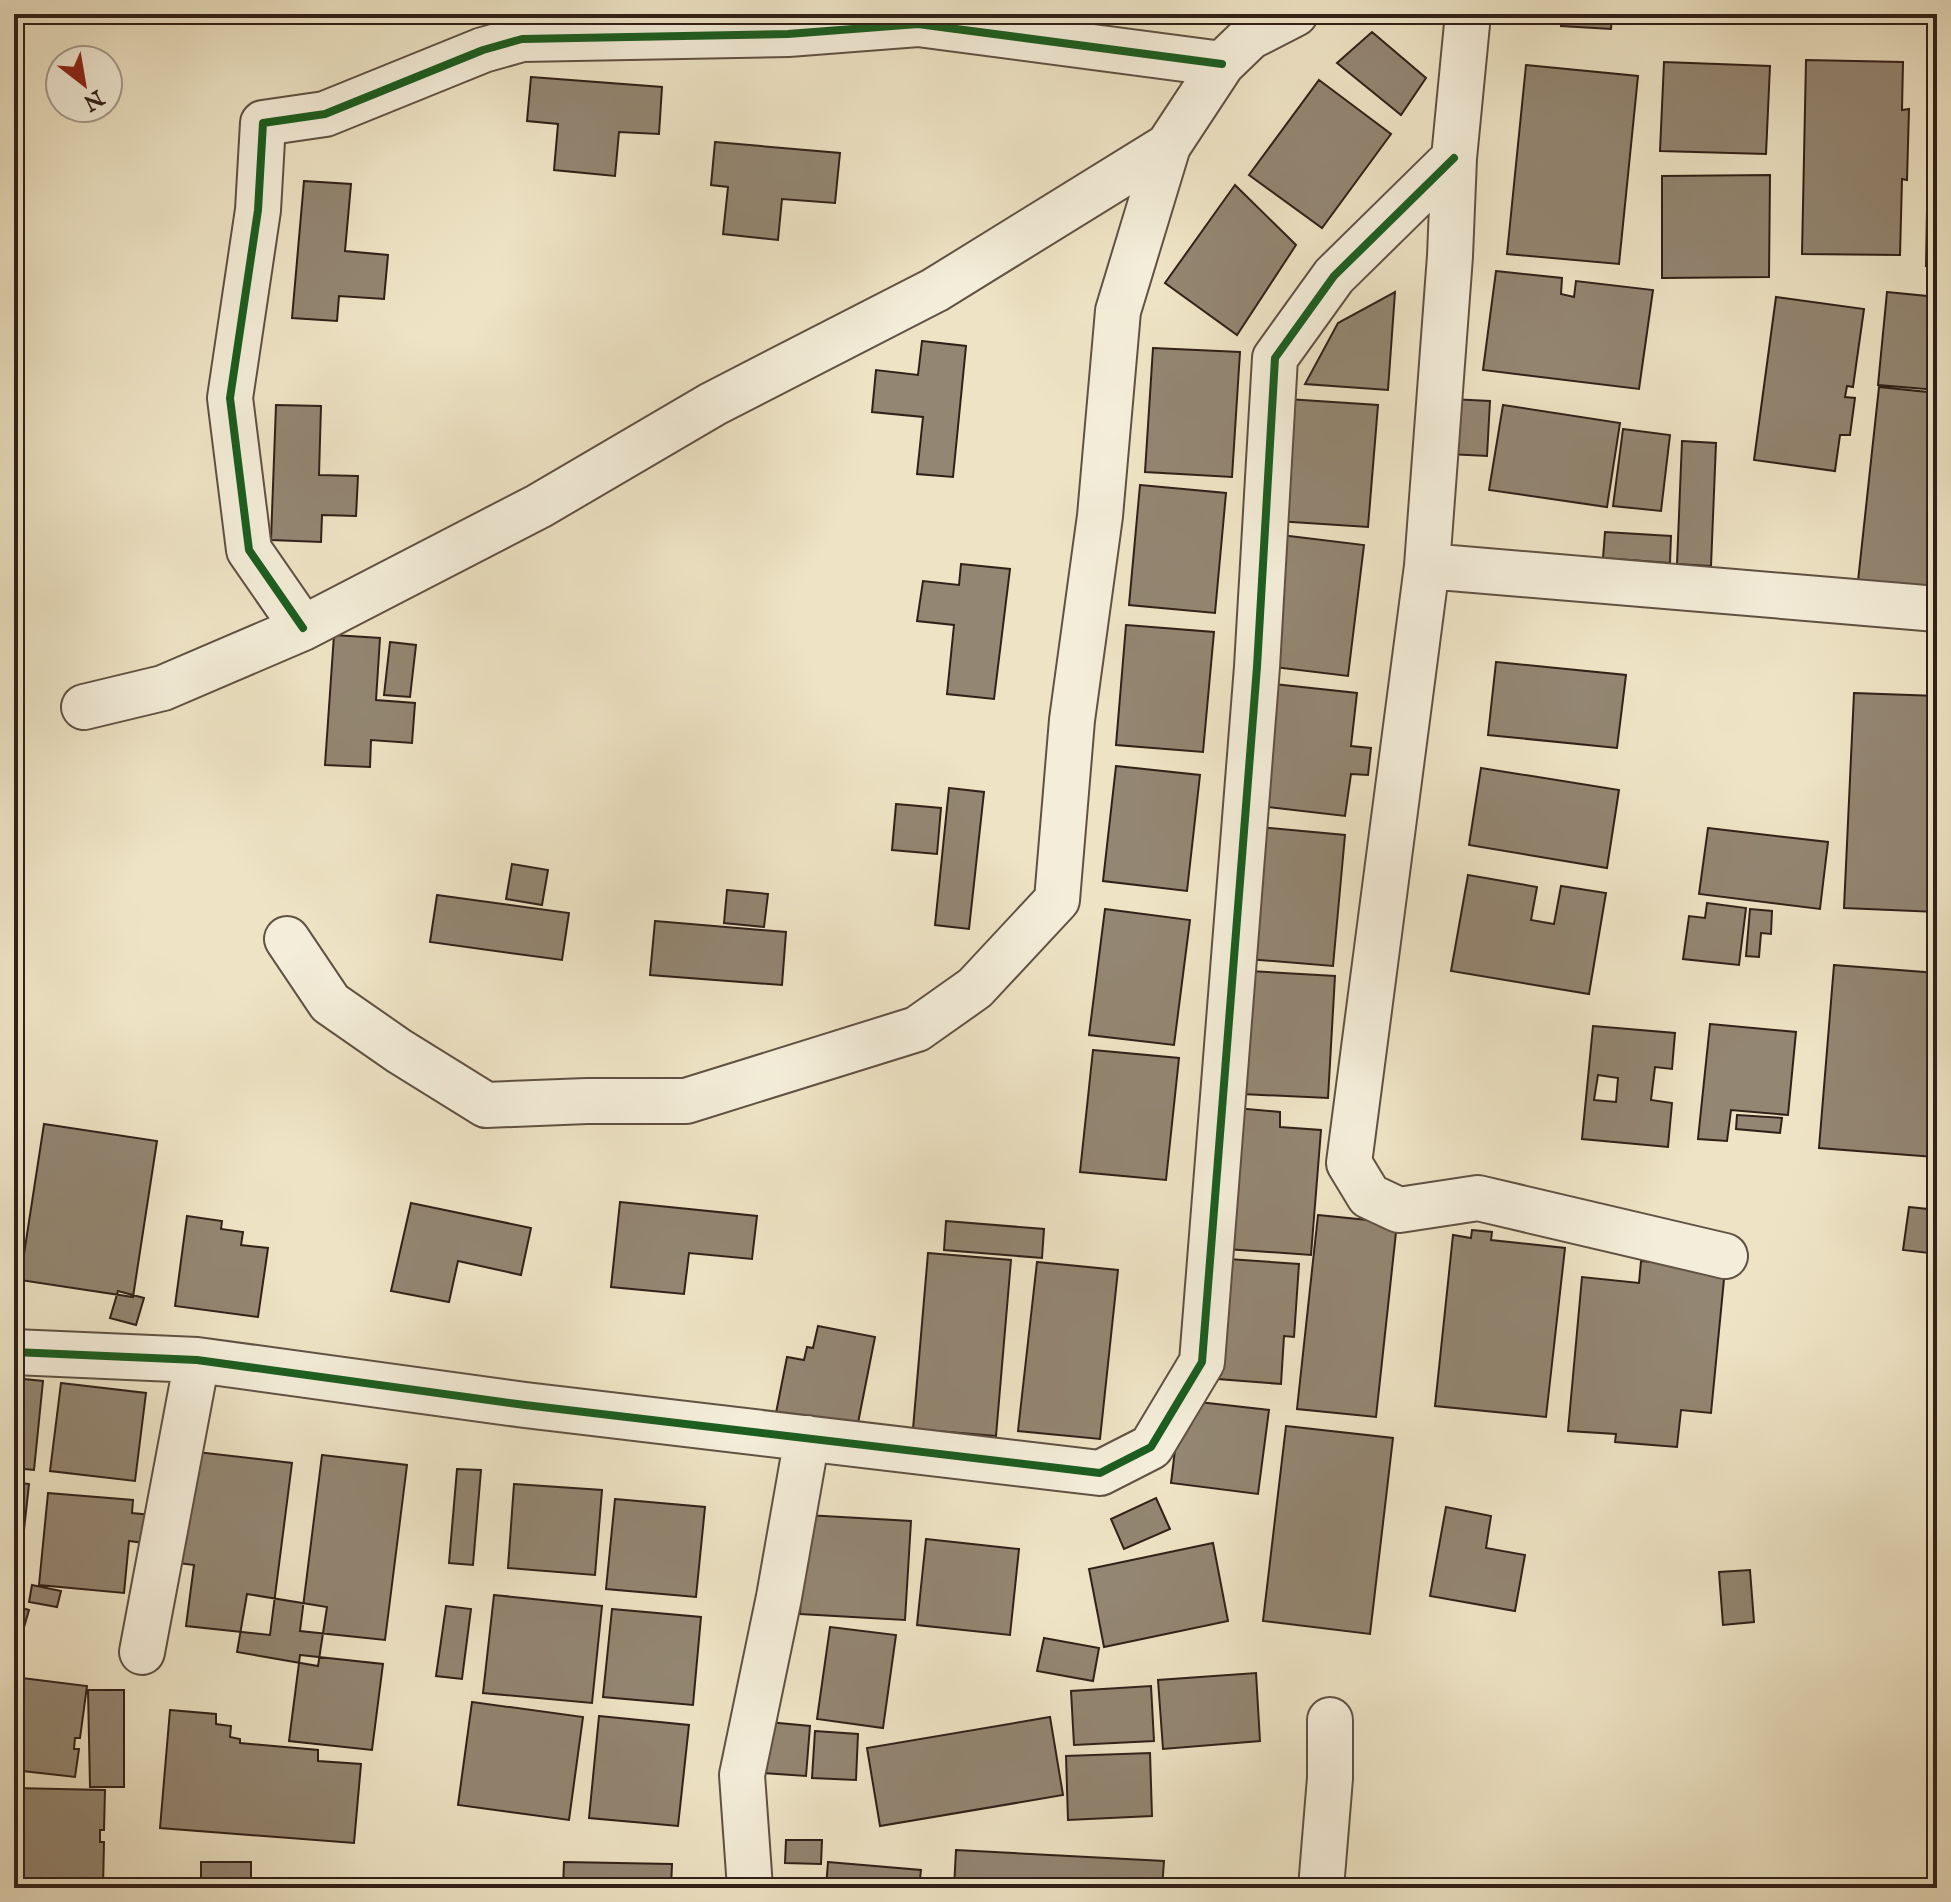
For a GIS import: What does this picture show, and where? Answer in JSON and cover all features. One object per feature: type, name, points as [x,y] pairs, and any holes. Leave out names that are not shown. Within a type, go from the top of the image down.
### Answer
[{"type":"street","points":[[287,939],[330,1003],[399,1051],[486,1105],[686,1101],[917,1029],[975,988],[1057,900],[1072,720],[1100,516],[1118,311],[1168,146],[1222,64],[1250,37],[1295,14]]},
{"type":"street","points":[[1468,14],[1454,158],[1449,271],[1427,566],[1349,1163],[1369,1196],[1399,1210],[1478,1198],[1725,1256]]},
{"type":"street","points":[[303,628],[249,550],[230,398],[258,210],[263,123],[325,114],[483,50],[522,39],[788,34],[918,24],[1222,64]]},
{"type":"street","points":[[84,707],[163,688],[303,628],[539,506],[713,404],[935,290],[1168,146]]},
{"type":"street","points":[[14,1352],[197,1360],[525,1405],[1100,1473],[1151,1447],[1202,1362],[1257,667],[1275,358],[1334,276],[1454,158]]},
{"type":"street","points":[[1427,566],[1937,609]]},
{"type":"street","points":[[142,1652],[197,1360]]},
{"type":"street","points":[[750,1888],[742,1775],[779,1597],[807,1438]]},
{"type":"street","points":[[1321,1888],[1330,1778],[1330,1720]]},
{"type":"building","points":[[1562,14],[1612,14],[1611,29],[1561,26]]},
{"type":"building","points":[[1794,14],[1825,14],[1825,22],[1794,23]]},
{"type":"building","points":[[1372,32],[1426,78],[1401,115],[1337,63]]},
{"type":"building","points":[[1806,60],[1903,62],[1902,110],[1909,109],[1907,180],[1902,179],[1900,255],[1802,254]]},
{"type":"building","points":[[1664,62],[1770,66],[1766,154],[1660,151]]},
{"type":"building","points":[[1526,65],[1638,76],[1619,264],[1507,254]]},
{"type":"building","points":[[531,77],[662,87],[659,134],[619,132],[615,176],[554,170],[558,124],[527,121]]},
{"type":"building","points":[[1319,80],[1391,134],[1322,228],[1249,175]]},
{"type":"building","points":[[715,142],[840,153],[835,203],[782,199],[778,240],[723,234],[728,187],[711,185]]},
{"type":"building","points":[[1770,175],[1769,277],[1662,278],[1662,176]]},
{"type":"building","points":[[304,181],[351,184],[345,251],[388,255],[384,299],[339,296],[337,321],[292,318]]},
{"type":"building","points":[[1235,185],[1296,245],[1237,335],[1165,283]]},
{"type":"building","points":[[1927,210],[1937,211],[1937,266],[1926,266]]},
{"type":"building","points":[[1496,271],[1562,278],[1561,294],[1574,297],[1576,281],[1653,290],[1639,389],[1483,370]]},
{"type":"building","points":[[1395,292],[1388,390],[1305,384],[1338,323]]},
{"type":"building","points":[[1887,292],[1937,297],[1937,390],[1878,385]]},
{"type":"building","points":[[1776,297],[1864,309],[1853,387],[1847,386],[1845,397],[1855,398],[1850,435],[1840,435],[1835,471],[1754,460]]},
{"type":"building","points":[[922,341],[966,346],[953,477],[917,474],[923,417],[872,412],[876,370],[918,375]]},
{"type":"building","points":[[1153,348],[1240,352],[1232,477],[1145,472]]},
{"type":"building","points":[[1879,387],[1937,393],[1937,589],[1858,581]]},
{"type":"building","points":[[1287,399],[1378,405],[1368,527],[1277,521]]},
{"type":"building","points":[[1450,399],[1490,401],[1487,456],[1448,454]]},
{"type":"building","points":[[276,405],[321,406],[319,475],[358,476],[356,516],[322,515],[321,542],[271,540]]},
{"type":"building","points":[[1503,405],[1620,423],[1607,507],[1489,490]]},
{"type":"building","points":[[1623,429],[1670,435],[1661,511],[1613,506]]},
{"type":"building","points":[[1682,441],[1716,443],[1711,566],[1677,564]]},
{"type":"building","points":[[14,463],[17,463],[15,553],[14,553]]},
{"type":"building","points":[[1140,485],[1226,493],[1215,613],[1129,605]]},
{"type":"building","points":[[1605,532],[1671,536],[1670,563],[1603,558]]},
{"type":"building","points":[[1281,535],[1364,545],[1348,676],[1266,666]]},
{"type":"building","points":[[961,564],[1010,569],[994,699],[947,694],[954,625],[917,621],[923,581],[959,585]]},
{"type":"building","points":[[1126,625],[1214,632],[1203,752],[1116,745]]},
{"type":"building","points":[[334,635],[380,638],[376,700],[415,703],[412,743],[371,740],[370,767],[325,765]]},
{"type":"building","points":[[390,642],[416,645],[410,697],[384,695]]},
{"type":"building","points":[[1496,662],[1626,675],[1617,748],[1488,735]]},
{"type":"building","points":[[1274,684],[1357,693],[1351,746],[1371,748],[1368,775],[1351,774],[1345,816],[1260,806]]},
{"type":"building","points":[[1854,693],[1937,696],[1937,912],[1844,908]]},
{"type":"building","points":[[1116,766],[1200,775],[1187,891],[1103,881]]},
{"type":"building","points":[[1481,768],[1619,790],[1607,868],[1469,845]]},
{"type":"building","points":[[949,788],[984,792],[969,929],[935,925]]},
{"type":"building","points":[[896,804],[941,808],[937,854],[892,850]]},
{"type":"building","points":[[1248,826],[1345,835],[1333,966],[1235,958]]},
{"type":"building","points":[[1708,828],[1828,842],[1820,909],[1699,894]]},
{"type":"building","points":[[512,864],[548,870],[542,905],[506,899]]},
{"type":"building","points":[[1468,875],[1537,887],[1531,920],[1554,924],[1561,886],[1606,893],[1589,994],[1451,971]]},
{"type":"building","points":[[727,890],[768,894],[764,927],[724,923]]},
{"type":"building","points":[[437,895],[569,913],[562,960],[430,942]]},
{"type":"building","points":[[1707,903],[1746,908],[1739,965],[1683,959],[1689,916],[1705,918]]},
{"type":"building","points":[[1105,909],[1190,920],[1174,1045],[1089,1035]]},
{"type":"building","points":[[1750,909],[1772,911],[1771,934],[1761,933],[1759,957],[1746,956]]},
{"type":"building","points":[[655,921],[786,932],[782,985],[650,975]]},
{"type":"building","points":[[1834,965],[1937,973],[1934,1157],[1819,1148]]},
{"type":"building","points":[[1249,971],[1335,976],[1328,1098],[1242,1094]]},
{"type":"building","points":[[1710,1024],[1796,1032],[1788,1115],[1731,1110],[1727,1141],[1698,1139]]},
{"type":"building","points":[[1593,1026],[1675,1033],[1672,1069],[1655,1067],[1651,1100],[1672,1103],[1668,1147],[1582,1139]],"holes":[[[1598,1075],[1618,1078],[1616,1102],[1594,1100]]]},
{"type":"building","points":[[1093,1050],[1179,1058],[1166,1180],[1080,1172]]},
{"type":"building","points":[[1224,1107],[1280,1112],[1280,1127],[1321,1130],[1311,1255],[1212,1248]]},
{"type":"building","points":[[1737,1115],[1782,1118],[1780,1133],[1736,1129]]},
{"type":"building","points":[[44,1124],[157,1141],[133,1297],[20,1280]]},
{"type":"building","points":[[620,1202],[757,1216],[752,1259],[689,1253],[684,1294],[611,1287]]},
{"type":"building","points":[[411,1203],[531,1228],[521,1275],[458,1261],[449,1302],[391,1291]]},
{"type":"building","points":[[1909,1207],[1937,1210],[1937,1254],[1903,1250]]},
{"type":"building","points":[[1318,1215],[1397,1223],[1376,1417],[1297,1409]]},
{"type":"building","points":[[187,1216],[222,1221],[221,1229],[243,1232],[241,1245],[268,1248],[258,1317],[175,1306]]},
{"type":"building","points":[[946,1221],[1044,1229],[1042,1258],[944,1250]]},
{"type":"building","points":[[1472,1230],[1492,1232],[1491,1240],[1565,1248],[1546,1417],[1435,1406],[1453,1235],[1471,1238]]},
{"type":"building","points":[[928,1253],[1011,1260],[996,1436],[913,1429]]},
{"type":"building","points":[[1228,1259],[1299,1264],[1294,1337],[1284,1336],[1281,1384],[1218,1379]]},
{"type":"building","points":[[1641,1261],[1725,1269],[1711,1413],[1681,1410],[1677,1447],[1615,1442],[1616,1434],[1568,1431],[1582,1277],[1639,1283]]},
{"type":"building","points":[[1037,1262],[1118,1270],[1100,1439],[1018,1431]]},
{"type":"building","points":[[118,1291],[144,1298],[136,1325],[110,1318]]},
{"type":"building","points":[[818,1326],[875,1337],[857,1428],[776,1413],[787,1357],[804,1360],[807,1347],[813,1348]]},
{"type":"building","points":[[14,1378],[43,1381],[34,1470],[14,1468]]},
{"type":"building","points":[[61,1383],[146,1393],[135,1481],[50,1471]]},
{"type":"building","points":[[1181,1400],[1269,1410],[1258,1494],[1171,1483]]},
{"type":"building","points":[[1286,1426],[1393,1438],[1370,1634],[1263,1621]]},
{"type":"building","points":[[188,1451],[292,1463],[270,1635],[186,1626],[194,1565],[170,1562],[172,1539],[186,1541],[187,1536],[172,1534]]},
{"type":"building","points":[[322,1455],[407,1465],[385,1640],[300,1631]]},
{"type":"building","points":[[457,1469],[481,1470],[473,1565],[449,1563]]},
{"type":"building","points":[[14,1482],[29,1484],[19,1576],[14,1576]]},
{"type":"building","points":[[514,1484],[602,1490],[595,1575],[508,1568]]},
{"type":"building","points":[[48,1493],[133,1500],[132,1513],[162,1516],[159,1545],[129,1541],[124,1593],[39,1585]]},
{"type":"building","points":[[1156,1498],[1170,1529],[1124,1549],[1111,1519]]},
{"type":"building","points":[[615,1499],[705,1507],[696,1597],[606,1589]]},
{"type":"building","points":[[1446,1507],[1491,1516],[1486,1548],[1525,1555],[1515,1611],[1430,1596]]},
{"type":"building","points":[[806,1515],[911,1521],[905,1620],[800,1614]]},
{"type":"building","points":[[926,1539],[1019,1549],[1010,1635],[917,1625]]},
{"type":"building","points":[[1213,1543],[1228,1621],[1104,1647],[1089,1569]]},
{"type":"building","points":[[1750,1570],[1754,1622],[1723,1625],[1719,1572]]},
{"type":"building","points":[[32,1585],[61,1591],[57,1607],[29,1602]]},
{"type":"building","points":[[247,1594],[327,1607],[318,1666],[237,1652]]},
{"type":"building","points":[[494,1595],[602,1606],[592,1703],[483,1693]]},
{"type":"building","points":[[14,1606],[29,1610],[22,1634],[14,1632]]},
{"type":"building","points":[[446,1606],[471,1609],[462,1679],[436,1676]]},
{"type":"building","points":[[612,1609],[701,1617],[693,1705],[603,1697]]},
{"type":"building","points":[[830,1627],[896,1635],[883,1728],[817,1719]]},
{"type":"building","points":[[1044,1638],[1099,1648],[1093,1681],[1037,1671]]},
{"type":"building","points":[[300,1655],[383,1664],[372,1750],[289,1741]]},
{"type":"building","points":[[1256,1673],[1260,1741],[1163,1749],[1158,1680]]},
{"type":"building","points":[[14,1677],[87,1686],[80,1738],[75,1738],[74,1749],[79,1749],[75,1777],[14,1770]]},
{"type":"building","points":[[1151,1686],[1154,1741],[1074,1745],[1071,1691]]},
{"type":"building","points":[[88,1690],[124,1690],[124,1787],[90,1787]]},
{"type":"building","points":[[472,1702],[583,1717],[569,1820],[458,1805]]},
{"type":"building","points":[[170,1710],[216,1714],[216,1724],[231,1726],[230,1737],[240,1739],[240,1743],[318,1750],[318,1761],[361,1764],[354,1843],[160,1828]]},
{"type":"building","points":[[599,1716],[689,1725],[678,1826],[589,1818]]},
{"type":"building","points":[[1050,1717],[1063,1795],[880,1826],[867,1748]]},
{"type":"building","points":[[768,1722],[810,1726],[806,1776],[763,1773]]},
{"type":"building","points":[[815,1731],[858,1734],[856,1780],[812,1778]]},
{"type":"building","points":[[1150,1753],[1152,1816],[1068,1820],[1066,1756]]},
{"type":"building","points":[[14,1788],[105,1790],[104,1830],[100,1830],[100,1842],[104,1842],[103,1888],[14,1888]]},
{"type":"building","points":[[786,1840],[822,1840],[821,1864],[785,1863]]},
{"type":"building","points":[[956,1850],[1164,1861],[1162,1888],[954,1888]]},
{"type":"building","points":[[201,1862],[251,1862],[251,1888],[201,1888]]},
{"type":"building","points":[[564,1862],[672,1864],[671,1888],[563,1888]]},
{"type":"building","points":[[828,1862],[921,1870],[919,1888],[826,1888]]},
{"type":"building","points":[[375,1884],[375,1888],[264,1888],[264,1886]]},
{"type":"cycle path","points":[[303,628],[249,550],[230,398],[258,210],[263,123],[325,114],[483,50],[522,39],[788,34],[918,24],[1222,64]]},
{"type":"cycle path","points":[[14,1352],[197,1360],[525,1405],[1100,1473],[1151,1447],[1202,1362],[1257,667],[1275,358],[1334,276],[1454,158]]}]
